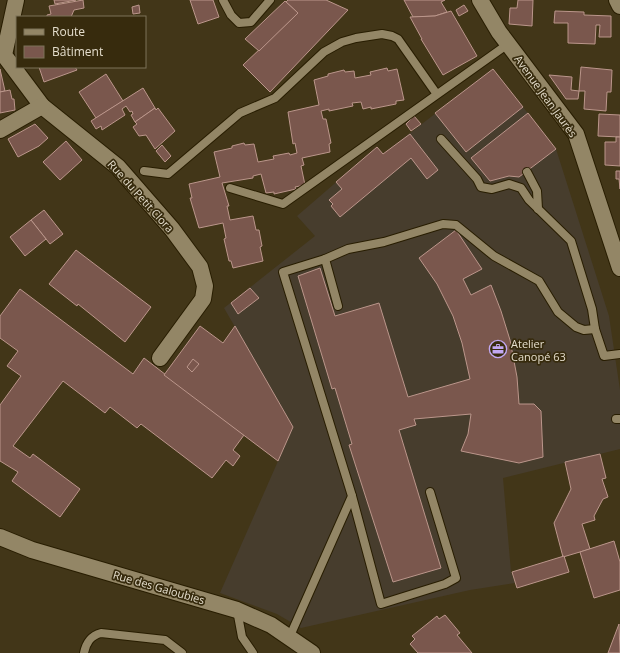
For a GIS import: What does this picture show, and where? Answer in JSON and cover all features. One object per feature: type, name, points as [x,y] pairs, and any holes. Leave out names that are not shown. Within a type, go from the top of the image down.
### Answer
[{"type":"street","name":"Rue du Petit Clora","points":[[16,0],[2,55],[42,106],[118,167],[172,229],[200,267],[205,286],[203,299],[160,358]]},
{"type":"street","name":"Avenue Jean Jaurès","points":[[480,0],[508,44],[576,134],[620,268]]},
{"type":"street","points":[[617,0],[620,6]]},
{"type":"street","points":[[0,130],[42,106]]},
{"type":"street","name":"Rue des Galoubies","points":[[0,537],[32,550],[237,610],[271,625],[290,636],[312,653]]},
{"type":"lane","points":[[223,0],[231,15],[239,23],[251,22],[270,0]]},
{"type":"lane","points":[[144,171],[168,174],[240,113],[275,98],[324,52],[342,42],[356,38],[382,34],[398,39],[436,94]]},
{"type":"lane","points":[[230,188],[283,204],[508,44]]},
{"type":"lane","points":[[441,139],[477,179],[481,187],[492,189],[509,184],[521,188],[538,209],[571,241],[592,309],[595,329],[604,356],[620,354]]},
{"type":"lane","points":[[527,172],[533,180],[537,191],[538,209]]},
{"type":"lane","points":[[430,492],[456,578],[445,584],[381,604],[352,496],[283,272],[324,259],[348,249],[384,242],[443,224],[456,226],[494,256],[539,281],[558,312],[576,327],[584,330],[595,329]]},
{"type":"lane","points":[[324,259],[338,306]]},
{"type":"lane","points":[[290,636],[352,496]]},
{"type":"lane","points":[[237,610],[242,637],[253,653]]},
{"type":"lane","points":[[84,653],[89,640],[95,634],[101,633],[165,640],[182,653]]},
{"type":"shaded area","points":[[493,69],[556,149],[609,316],[620,390],[620,449],[503,478],[511,572],[515,583],[470,590],[301,628],[277,614],[220,593],[293,427],[224,308],[315,236],[297,216],[377,147],[383,154]]},
{"type":"building","points":[[54,0],[76,0],[55,4]]},
{"type":"building","points":[[83,0],[84,8],[74,10],[71,16],[47,16],[51,14],[49,6]]},
{"type":"building","points":[[190,0],[213,0],[219,17],[198,24]]},
{"type":"building","points":[[288,0],[326,0],[348,10],[270,92],[243,65],[298,13],[286,2]]},
{"type":"building","points":[[404,0],[445,0],[441,2],[447,12],[435,16],[413,17]]},
{"type":"building","points":[[518,0],[533,0],[532,26],[509,24],[510,8],[517,8]]},
{"type":"building","points":[[285,1],[298,13],[259,51],[245,39]]},
{"type":"building","points":[[139,5],[140,13],[133,14],[132,7]]},
{"type":"building","points":[[464,5],[468,11],[459,16],[456,10]]},
{"type":"building","points":[[451,11],[477,56],[443,75],[421,39],[410,17],[435,16]]},
{"type":"building","points":[[555,11],[584,12],[584,15],[611,16],[611,37],[599,37],[600,25],[596,25],[595,44],[568,43],[568,23],[554,23]]},
{"type":"building","points":[[581,67],[612,70],[611,92],[607,92],[606,111],[584,109],[585,91],[579,91]]},
{"type":"building","points":[[39,68],[76,68],[77,70],[44,82]]},
{"type":"building","points":[[387,68],[388,71],[397,69],[404,100],[396,101],[396,104],[371,109],[371,107],[363,109],[361,102],[352,103],[353,106],[329,111],[329,109],[321,111],[323,119],[326,119],[331,143],[329,144],[330,152],[302,158],[304,165],[301,166],[305,185],[295,187],[296,189],[274,194],[274,192],[266,193],[261,174],[253,176],[253,178],[222,183],[229,206],[227,206],[230,220],[253,216],[256,230],[259,230],[262,246],[260,247],[263,261],[233,268],[231,261],[229,261],[224,239],[226,238],[223,223],[199,228],[190,198],[192,198],[189,184],[220,177],[214,152],[232,148],[232,146],[244,143],[245,145],[254,144],[258,162],[274,159],[273,156],[297,153],[295,143],[293,144],[288,112],[319,105],[314,80],[328,76],[328,74],[344,70],[345,72],[354,71],[355,78],[371,75],[370,72]]},
{"type":"building","points":[[0,69],[5,91],[0,92]]},
{"type":"building","points":[[493,69],[523,107],[466,152],[435,113]]},
{"type":"building","points":[[106,74],[123,101],[96,118],[79,92]]},
{"type":"building","points":[[549,75],[572,77],[571,90],[579,91],[578,99],[566,99]]},
{"type":"building","points":[[143,88],[155,108],[135,122],[131,115],[133,114],[132,111],[130,112],[126,106],[122,109],[125,115],[102,130],[101,126],[96,129],[91,121]]},
{"type":"building","points":[[10,90],[12,99],[14,99],[15,110],[0,113],[0,92]]},
{"type":"building","points":[[155,108],[156,110],[158,108],[175,131],[155,149],[146,135],[139,136],[133,127],[137,124],[135,122]]},
{"type":"building","points":[[528,113],[556,149],[519,177],[509,176],[490,181],[471,158]]},
{"type":"building","points":[[599,114],[620,115],[620,137],[598,136]]},
{"type":"building","points":[[414,116],[421,124],[411,131],[406,124]]},
{"type":"building","points":[[35,124],[48,138],[39,146],[18,157],[8,139]]},
{"type":"building","points":[[410,134],[438,170],[427,179],[411,158],[340,217],[331,206],[333,204],[329,200],[342,189],[336,182],[377,147],[383,154]]},
{"type":"building","points":[[616,137],[620,137],[620,166],[605,165],[605,142],[616,142]]},
{"type":"building","points":[[66,141],[82,160],[60,180],[43,162]]},
{"type":"building","points":[[162,145],[171,156],[165,162],[156,151]]},
{"type":"building","points":[[616,171],[620,171],[620,189],[619,179],[616,179]]},
{"type":"building","points":[[44,210],[63,234],[50,244],[31,220]]},
{"type":"building","points":[[31,220],[46,239],[25,256],[10,237]]},
{"type":"building","points":[[456,230],[482,269],[463,279],[471,295],[491,285],[501,311],[510,340],[517,377],[519,404],[534,404],[541,411],[543,457],[519,463],[461,451],[468,434],[471,414],[414,419],[416,425],[399,430],[441,568],[393,582],[349,445],[352,444],[335,388],[332,389],[298,276],[320,268],[335,316],[379,303],[408,397],[470,379],[462,343],[453,316],[437,284],[419,258]]},
{"type":"building","points":[[76,250],[151,307],[125,342],[78,304],[77,306],[49,284]]},
{"type":"building","points":[[250,288],[259,298],[238,314],[231,303]]},
{"type":"building","points":[[20,289],[133,374],[144,358],[244,435],[233,450],[240,456],[233,466],[226,460],[212,478],[141,424],[137,428],[110,407],[105,413],[63,381],[13,446],[30,458],[33,454],[80,489],[60,517],[12,481],[18,472],[0,461],[0,405],[21,376],[7,366],[18,351],[0,338],[0,316]]},
{"type":"building","points":[[200,326],[223,343],[235,326],[293,427],[278,461],[164,375]]},
{"type":"building","points":[[193,359],[199,364],[192,372],[187,367]]},
{"type":"building","points":[[600,454],[606,478],[602,479],[608,497],[603,499],[594,516],[595,520],[582,524],[590,549],[563,557],[554,523],[571,489],[565,462]]},
{"type":"building","points":[[614,541],[620,562],[620,590],[594,598],[580,552]]},
{"type":"building","points":[[564,556],[569,572],[517,588],[512,572]]},
{"type":"building","points":[[445,615],[460,633],[457,635],[472,653],[418,653],[410,644],[415,639],[412,636],[437,616],[439,619]]},
{"type":"building","points":[[619,624],[620,653],[608,653]]},
{"type":"place","name":"Atelier Canopé 63","points":[[498,349]]}]
